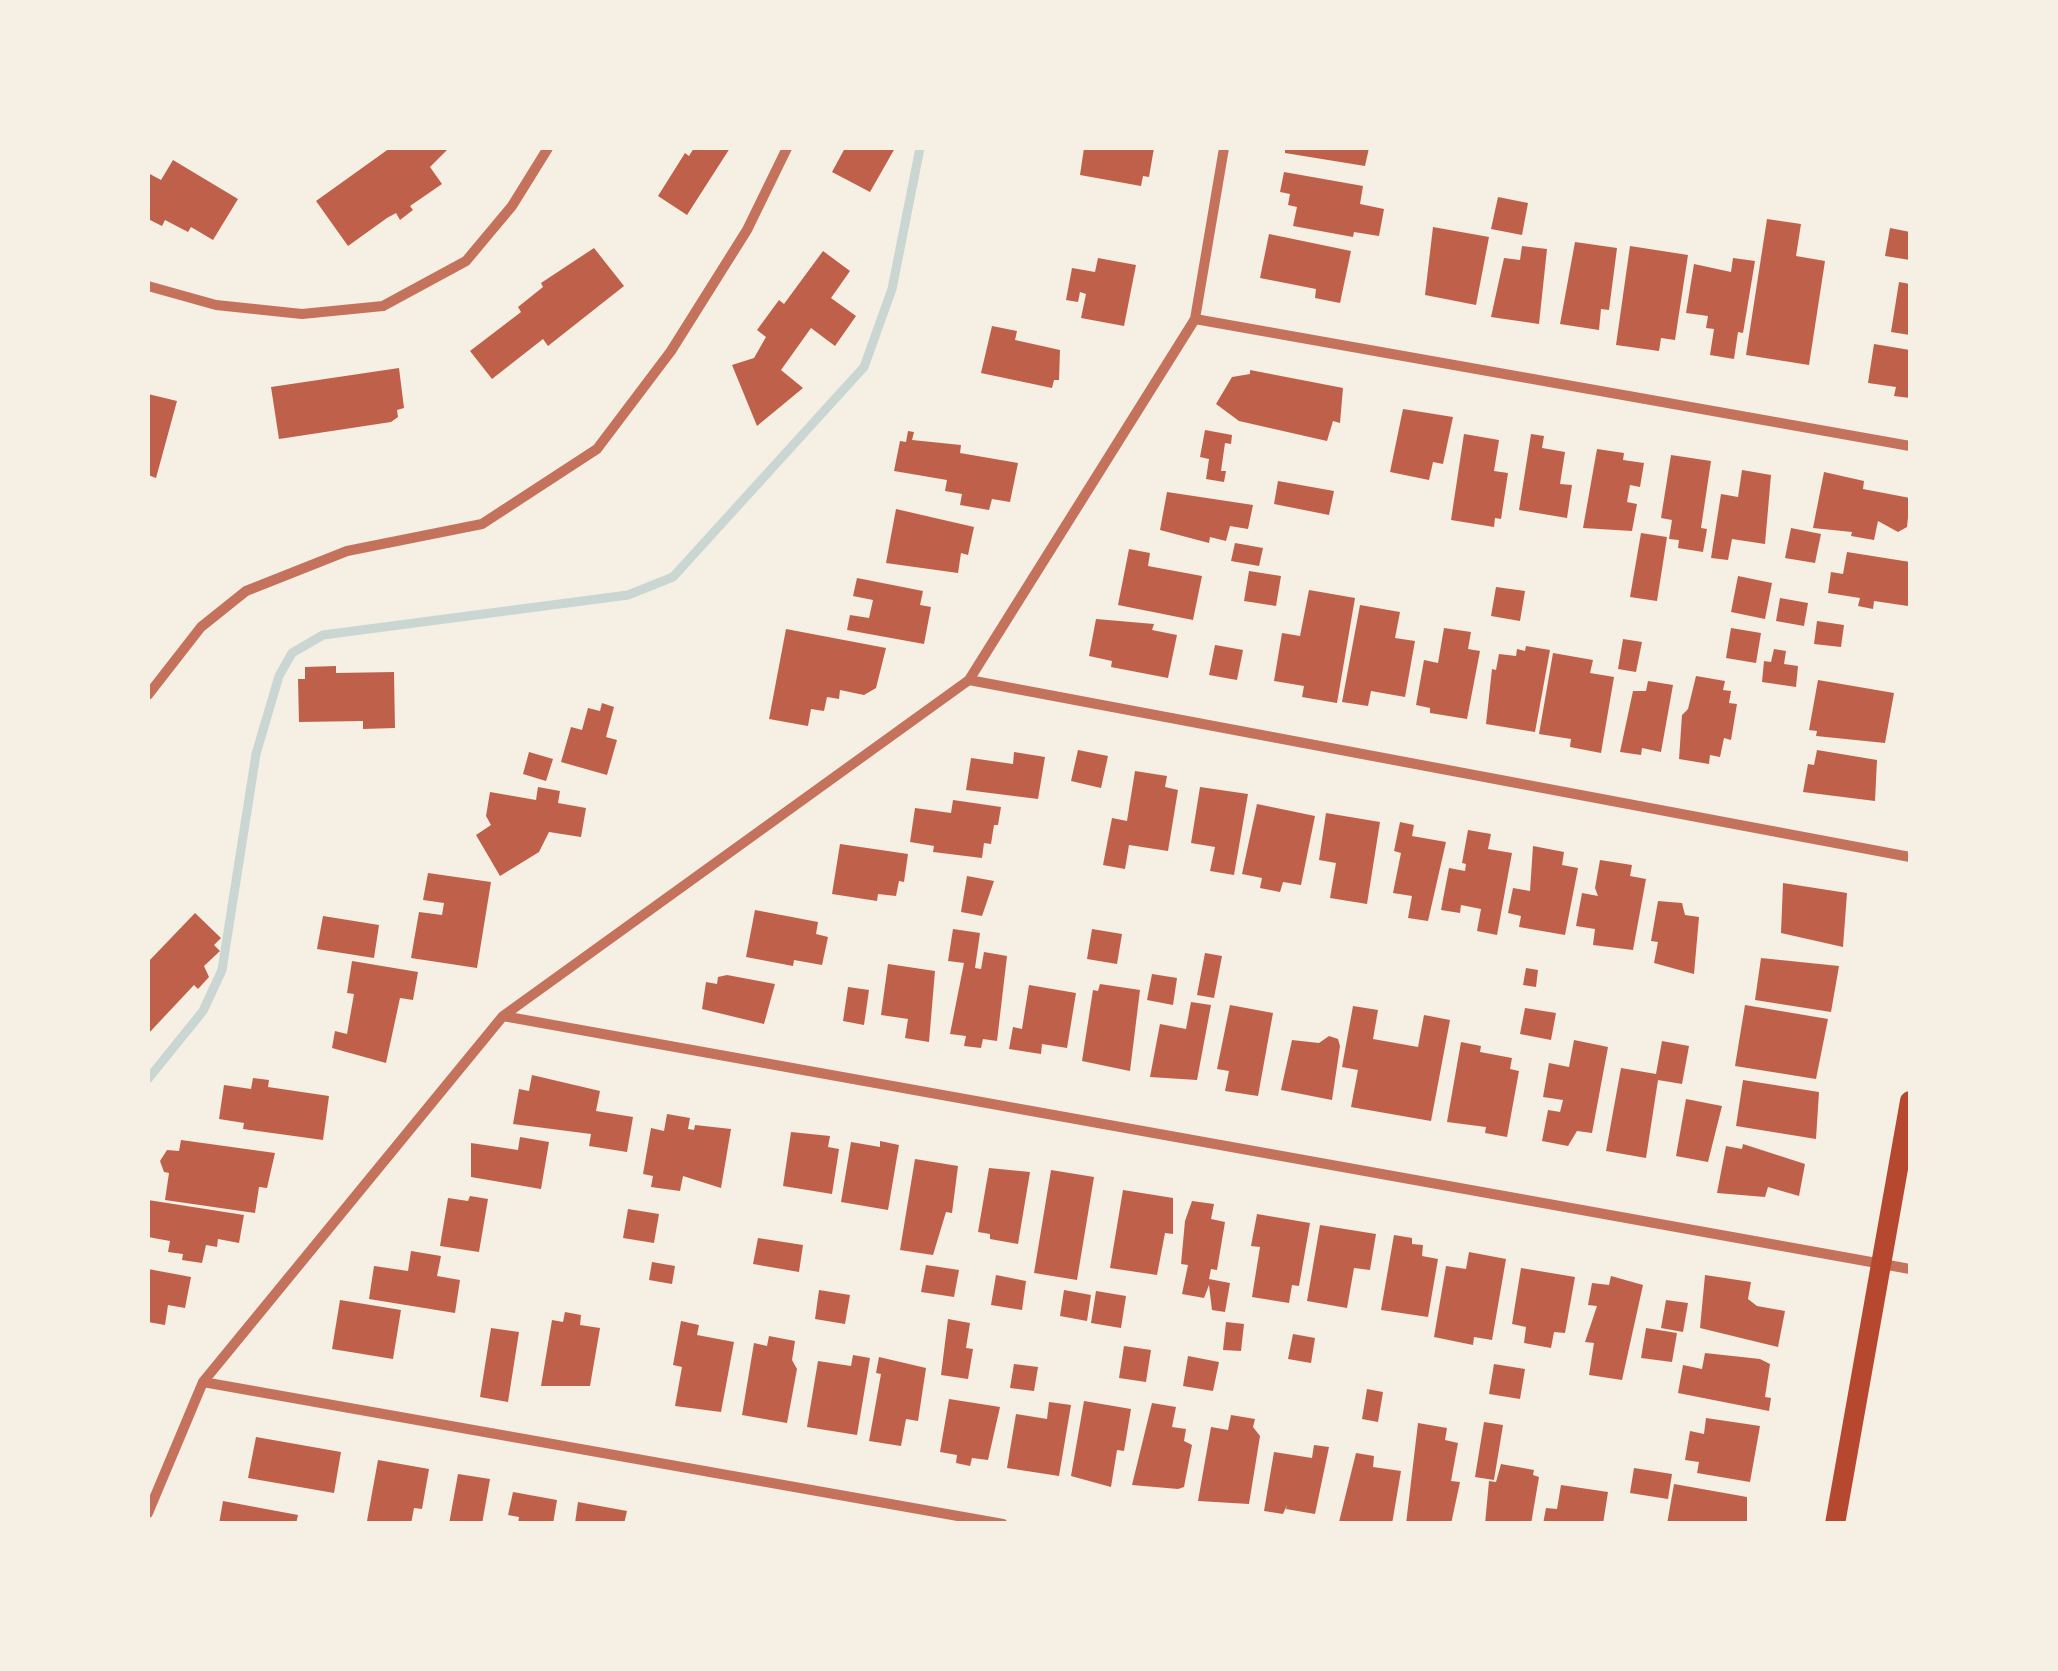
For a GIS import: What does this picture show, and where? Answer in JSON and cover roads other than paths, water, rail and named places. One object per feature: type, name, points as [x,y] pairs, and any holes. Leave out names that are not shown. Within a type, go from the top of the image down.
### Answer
[{"type":"main road","points":[[1835,1524],[1910,1101]]},
{"type":"street","points":[[148,286],[216,305],[302,314],[383,306],[466,261],[512,206],[548,148]]},
{"type":"street","points":[[148,695],[201,627],[246,591],[347,552],[482,524],[597,449],[671,352],[746,230],[786,148]]},
{"type":"street","points":[[148,1513],[203,1382],[503,1016],[969,680],[1195,320],[1224,148]]},
{"type":"street","points":[[1195,320],[1910,446]]},
{"type":"street","points":[[969,680],[1910,858]]},
{"type":"street","points":[[503,1016],[1910,1269]]},
{"type":"street","points":[[203,1382],[1003,1524]]},
{"type":"waterway","points":[[148,1079],[203,1011],[222,970],[256,754],[279,676],[292,653],[323,635],[628,595],[673,577],[864,367],[892,289],[920,148]]}]
